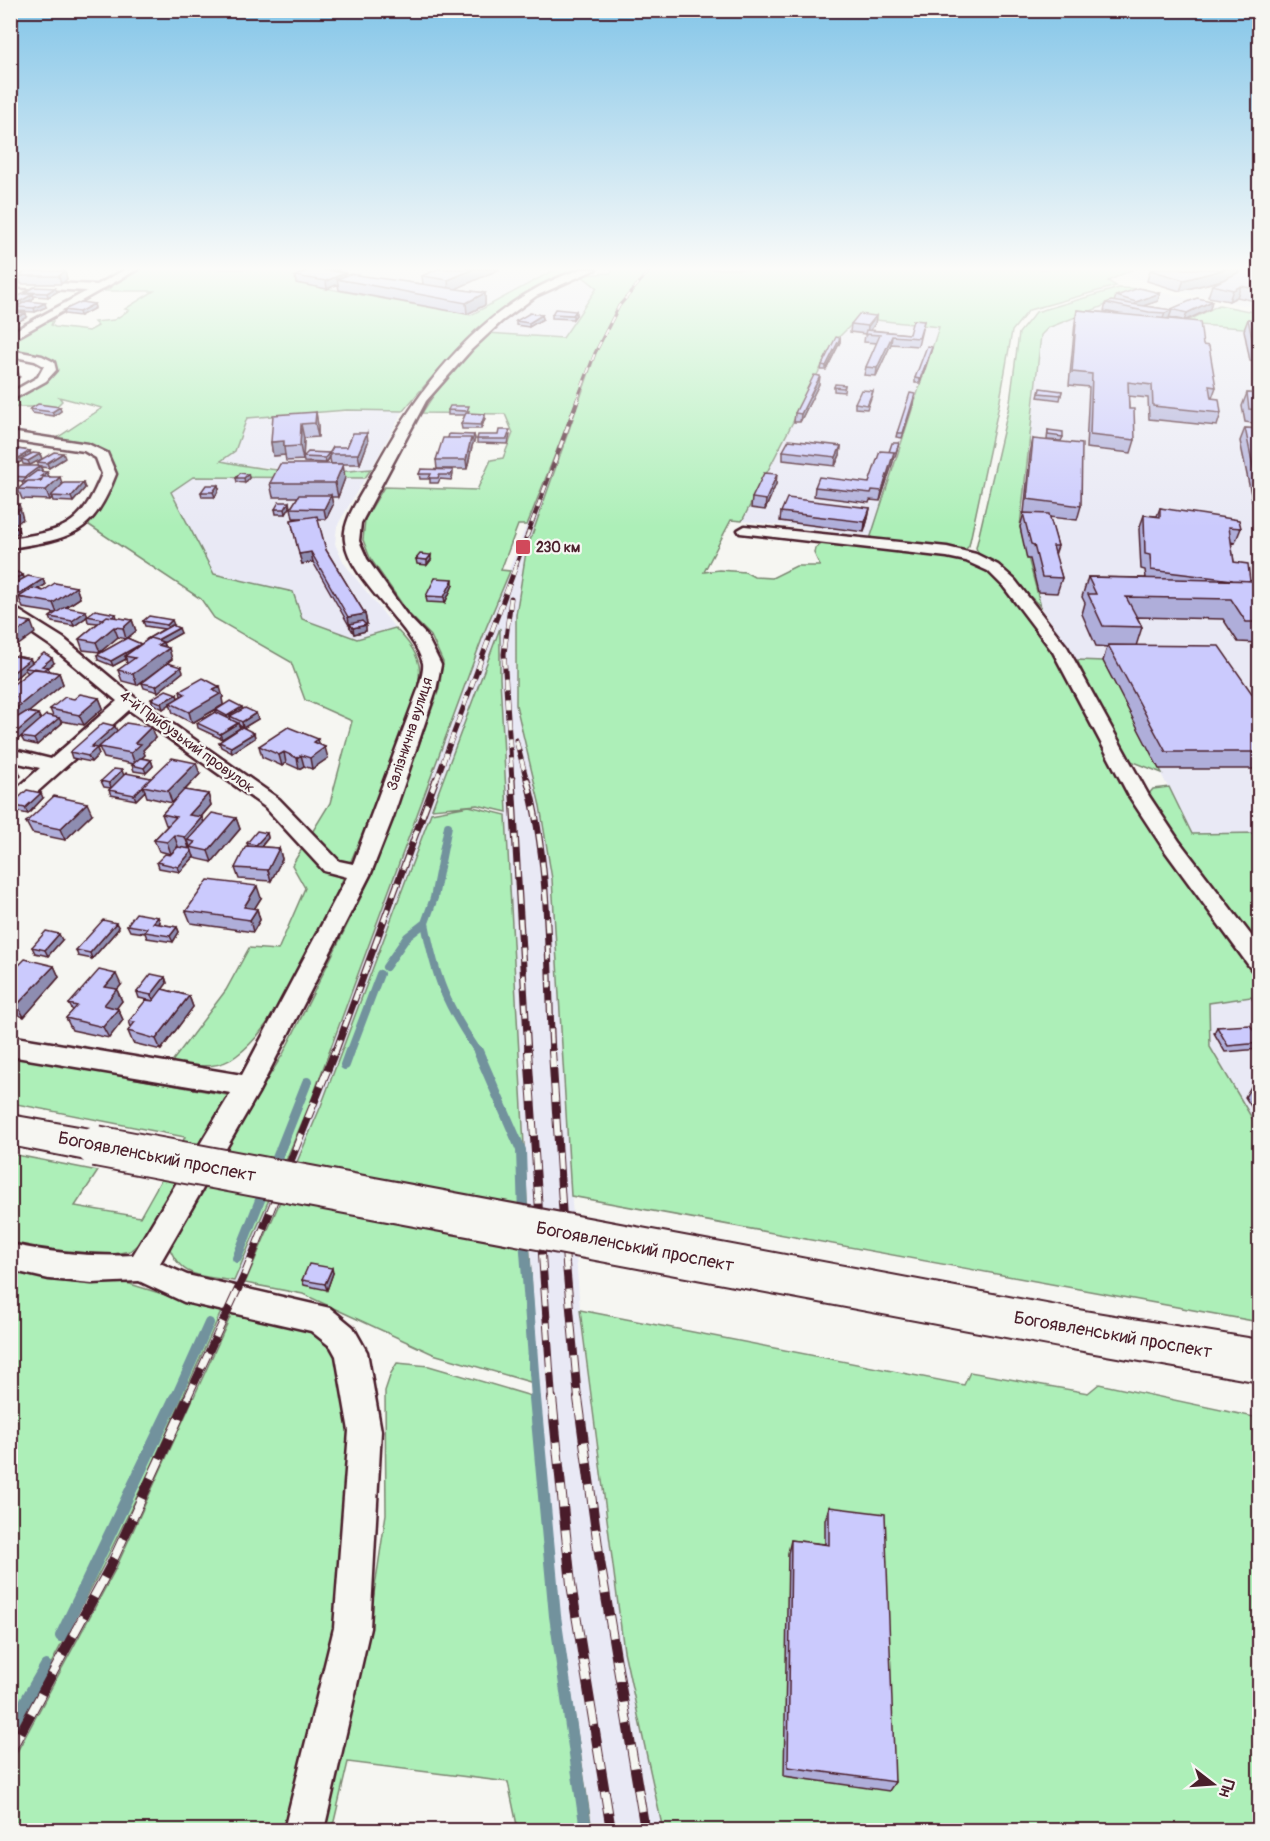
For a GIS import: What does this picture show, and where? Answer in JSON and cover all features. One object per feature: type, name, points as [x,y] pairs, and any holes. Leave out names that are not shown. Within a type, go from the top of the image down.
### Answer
[{"type":"main road","name":"Богоявленський проспект","points":[[10,1130],[1066,1328],[1260,1360]]},
{"type":"street","points":[[10,398],[42,379],[50,370],[50,364],[44,360],[19,355]]},
{"type":"street","name":"Залізнична вулиця","points":[[141,1268],[249,1086],[360,873],[383,817],[427,690],[432,665],[420,639],[400,617],[358,559],[352,541],[354,523],[420,402],[461,355]]},
{"type":"street","points":[[10,436],[88,448],[102,456],[109,474],[93,513],[77,528],[55,536],[10,544]]},
{"type":"street","points":[[745,530],[947,552],[971,557],[993,568],[1009,583],[1061,651],[1140,796],[1172,846],[1260,964]]},
{"type":"street","name":"4-й Прибузький провулок","points":[[10,610],[57,642],[128,701],[272,803],[332,866],[360,873]]},
{"type":"street","points":[[10,806],[128,701]]},
{"type":"street","points":[[10,755],[54,765]]},
{"type":"street","points":[[10,1046],[249,1086]]},
{"type":"street","points":[[10,1257],[49,1266],[92,1270],[141,1268],[184,1288],[319,1318],[342,1337],[351,1352],[365,1431],[351,1628],[304,1830]]},
{"type":"shaded area","points":[[593,355],[597,355],[526,552],[516,614],[516,705],[540,806],[552,879],[565,1109],[581,1324],[603,1496],[624,1651],[663,1830],[592,1830],[557,1601],[537,1390],[508,875],[500,629],[321,1106],[239,1299],[116,1568],[11,1763],[11,1739],[103,1566],[149,1472],[310,1104],[486,628]]},
{"type":"shaded area","points":[[827,355],[930,355],[871,536],[742,521]]},
{"type":"shaded area","points":[[1039,355],[1259,355],[1259,833],[1192,834],[1103,661],[1077,660],[1041,607],[1020,528]]},
{"type":"shaded area","points":[[390,409],[403,411],[371,469],[338,473],[307,472],[220,462],[235,451],[246,418]]},
{"type":"shaded area","points":[[193,477],[365,478],[337,526],[335,544],[344,563],[395,628],[357,639],[302,619],[292,592],[214,574],[171,492]]},
{"type":"shaded area","points":[[1251,997],[1259,1010],[1259,1130],[1210,1047],[1209,1003]]},
{"type":"green space","points":[[19,355],[452,355],[403,411],[347,410],[247,418],[235,451],[221,461],[258,468],[296,471],[334,472],[371,469],[365,478],[193,477],[171,492],[214,574],[293,592],[302,619],[357,639],[395,628],[413,649],[419,665],[418,683],[412,704],[374,804],[350,864],[308,952],[281,1001],[261,1031],[236,1056],[221,1064],[196,1066],[171,1063],[226,990],[249,948],[278,950],[305,888],[292,865],[330,803],[352,721],[305,700],[291,662],[214,618],[201,599],[86,523],[94,515],[106,492],[105,455],[54,440],[102,408],[59,397],[62,401],[56,407],[17,407],[11,411],[11,399],[53,367]]},
{"type":"green space","points":[[468,355],[595,355],[527,525],[518,525],[501,570],[510,571],[486,628],[310,1104],[234,1281],[201,1276],[184,1269],[172,1253],[167,1241],[283,1054],[372,875],[439,689],[443,662],[431,636],[409,614],[370,558],[363,540],[365,519],[384,487],[477,490],[491,460],[503,458],[513,433],[505,414],[422,413],[435,393]]},
{"type":"green space","points":[[595,355],[827,355],[742,521],[731,520],[704,572],[719,570],[745,572],[754,577],[772,578],[796,566],[820,566],[814,553],[815,548],[823,543],[947,555],[971,561],[1003,583],[1053,651],[1164,849],[1259,976],[1259,1010],[1251,997],[1209,1003],[1210,1047],[1259,1130],[1259,1322],[571,1196],[552,879],[540,806],[516,705],[516,615],[526,552]]},
{"type":"green space","points":[[930,355],[1008,355],[969,546],[965,550],[870,539]]},
{"type":"green space","points":[[1016,355],[1039,355],[1020,527],[1041,607],[1000,567],[980,557],[976,548],[1010,402]]},
{"type":"green space","points":[[500,628],[500,678],[507,812],[477,805],[432,809]]},
{"type":"green space","points":[[1077,660],[1103,661],[1162,773],[1126,759]]},
{"type":"green space","points":[[1169,787],[1192,834],[1259,833],[1259,944],[1147,796],[1153,789]]},
{"type":"green space","points":[[469,806],[506,815],[537,1384],[433,1354],[303,1294],[245,1283],[321,1106],[431,813]]},
{"type":"green space","points":[[10,1056],[227,1095],[229,1100],[144,1239],[130,1251],[94,1258],[11,1245],[11,1154],[98,1171],[75,1206],[140,1217],[185,1137],[11,1103]]},
{"type":"green space","points":[[11,1269],[130,1284],[221,1312],[149,1472],[103,1566],[11,1739]]},
{"type":"green space","points":[[580,1310],[964,1385],[970,1372],[1088,1393],[1099,1384],[1259,1418],[1259,1830],[663,1830],[624,1651]]},
{"type":"green space","points":[[232,1313],[289,1324],[324,1337],[343,1361],[353,1431],[339,1626],[293,1822],[288,1830],[11,1830],[11,1763],[116,1568]]},
{"type":"green space","points":[[397,1363],[429,1366],[538,1398],[557,1601],[592,1830],[518,1830],[508,1782],[348,1762],[332,1830],[325,1830],[369,1626],[386,1514],[385,1391]]},
{"type":"building","points":[[827,355],[832,355],[826,366],[822,365]]},
{"type":"building","points":[[871,355],[883,355],[877,368],[866,367]]},
{"type":"building","points":[[924,355],[929,355],[920,379],[915,378]]},
{"type":"building","points":[[1073,355],[1211,355],[1216,387],[1209,386],[1211,398],[1219,399],[1221,413],[1153,406],[1152,385],[1128,382],[1129,409],[1134,409],[1135,440],[1090,435],[1092,374],[1072,372]]},
{"type":"building","points":[[814,375],[820,376],[801,414],[795,413]]},
{"type":"building","points":[[835,384],[845,385],[844,388],[834,387]]},
{"type":"building","points":[[1040,388],[1062,391],[1061,395],[1039,393]]},
{"type":"building","points":[[861,390],[873,391],[867,405],[855,403]]},
{"type":"building","points":[[910,393],[915,394],[903,433],[897,433]]},
{"type":"building","points":[[1247,393],[1260,394],[1260,410],[1249,409]]},
{"type":"building","points":[[38,404],[60,407],[52,412],[30,409]]},
{"type":"building","points":[[450,406],[469,406],[467,411],[448,410]]},
{"type":"building","points":[[316,412],[315,423],[301,424],[300,446],[284,447],[284,441],[271,442],[273,415]]},
{"type":"building","points":[[466,413],[485,414],[481,425],[461,424]]},
{"type":"building","points":[[1245,428],[1260,429],[1260,490],[1258,490]]},
{"type":"building","points":[[499,430],[510,430],[507,439],[477,439],[478,435],[498,435]]},
{"type":"building","points":[[1048,430],[1063,432],[1063,437],[1048,435]]},
{"type":"building","points":[[353,433],[367,433],[358,454],[329,454],[333,447],[347,447]]},
{"type":"building","points":[[449,434],[474,435],[472,441],[471,438],[448,438]]},
{"type":"building","points":[[443,438],[471,438],[466,460],[436,460]]},
{"type":"building","points":[[1033,439],[1082,444],[1081,506],[1027,499]]},
{"type":"building","points":[[789,440],[841,446],[836,457],[783,451]]},
{"type":"building","points":[[892,443],[899,443],[896,452],[889,452]]},
{"type":"building","points":[[10,448],[30,451],[14,461],[10,460]]},
{"type":"building","points":[[880,451],[894,452],[882,491],[872,490],[871,493],[815,487],[819,477],[869,483]]},
{"type":"building","points":[[54,452],[63,453],[47,463],[37,462]]},
{"type":"building","points":[[308,452],[329,453],[325,458],[303,457]]},
{"type":"building","points":[[33,453],[40,454],[28,461],[21,459]]},
{"type":"building","points":[[280,464],[343,464],[335,483],[270,483]]},
{"type":"building","points":[[15,466],[40,466],[25,477],[10,476],[10,470]]},
{"type":"building","points":[[421,469],[453,470],[451,475],[429,478],[431,474],[419,474]]},
{"type":"building","points":[[37,471],[47,472],[41,476],[47,477],[37,481],[22,482]]},
{"type":"building","points":[[240,473],[248,474],[244,478],[236,478]]},
{"type":"building","points":[[764,473],[777,474],[766,500],[752,498]]},
{"type":"building","points":[[43,477],[60,477],[46,490],[18,489],[28,481],[41,481]]},
{"type":"building","points":[[64,483],[83,483],[71,497],[51,496]]},
{"type":"building","points":[[206,485],[218,485],[213,492],[201,492]]},
{"type":"building","points":[[299,495],[331,495],[324,509],[291,508]]},
{"type":"building","points":[[787,498],[870,508],[865,522],[781,512]]},
{"type":"building","points":[[279,502],[289,502],[285,509],[275,509]]},
{"type":"building","points":[[12,503],[19,504],[10,508]]},
{"type":"building","points":[[10,508],[20,509],[10,516]]},
{"type":"building","points":[[1160,508],[1239,520],[1241,528],[1229,527],[1234,562],[1248,564],[1250,581],[1151,570],[1150,555],[1145,554],[1144,515],[1160,517]]},
{"type":"building","points":[[1023,513],[1049,514],[1058,546],[1053,546],[1062,578],[1042,577]]},
{"type":"building","points":[[317,516],[326,550],[365,614],[348,617],[311,552],[299,554],[291,520]]},
{"type":"building","points":[[420,554],[431,555],[427,560],[416,559]]},
{"type":"building","points":[[15,571],[23,575],[10,580],[10,573]]},
{"type":"building","points":[[28,576],[43,579],[20,594],[10,591],[10,586]]},
{"type":"building","points":[[1088,577],[1259,581],[1260,622],[1246,622],[1231,599],[1126,597],[1142,627],[1103,626],[1088,594],[1096,594]]},
{"type":"building","points":[[435,578],[453,579],[444,597],[426,596]]},
{"type":"building","points":[[55,583],[76,587],[53,603],[19,597],[33,588],[43,591]]},
{"type":"building","points":[[65,607],[86,611],[72,621],[50,617]]},
{"type":"building","points":[[95,610],[116,614],[103,619],[87,616]]},
{"type":"building","points":[[107,616],[132,620],[123,628],[114,627],[96,642],[79,639]]},
{"type":"building","points":[[149,616],[172,620],[167,625],[143,621]]},
{"type":"building","points":[[10,618],[31,622],[10,637]]},
{"type":"building","points":[[362,621],[366,625],[353,628],[350,624]]},
{"type":"building","points":[[172,625],[179,628],[157,640],[147,639]]},
{"type":"building","points":[[127,638],[141,644],[111,661],[97,655]]},
{"type":"building","points":[[150,638],[163,642],[158,645],[169,648],[133,674],[118,670],[135,658],[125,656]]},
{"type":"building","points":[[1108,645],[1219,646],[1260,705],[1260,752],[1166,752]]},
{"type":"building","points":[[44,653],[52,658],[42,666],[48,667],[43,670],[25,668]]},
{"type":"building","points":[[10,655],[30,659],[11,674]]},
{"type":"building","points":[[168,663],[181,667],[156,686],[142,683]]},
{"type":"building","points":[[34,668],[59,673],[14,710],[10,709],[10,702],[16,697],[10,695],[10,687]]},
{"type":"building","points":[[203,678],[220,687],[213,690],[220,694],[189,712],[170,703],[185,694],[180,691]]},
{"type":"building","points":[[166,690],[177,694],[161,703],[151,699]]},
{"type":"building","points":[[80,694],[99,698],[79,715],[50,709],[65,697],[74,699]]},
{"type":"building","points":[[230,701],[242,707],[227,716],[216,710]]},
{"type":"building","points":[[245,708],[256,713],[242,722],[230,716]]},
{"type":"building","points":[[26,712],[38,714],[14,734],[10,734],[10,722]]},
{"type":"building","points":[[215,712],[238,723],[220,734],[197,723]]},
{"type":"building","points":[[46,715],[59,718],[34,739],[21,737]]},
{"type":"building","points":[[103,723],[115,726],[91,747],[97,748],[88,756],[70,752]]},
{"type":"building","points":[[126,723],[151,727],[135,743],[141,744],[131,753],[99,747]]},
{"type":"building","points":[[242,727],[254,733],[231,747],[219,742]]},
{"type":"building","points":[[288,727],[318,739],[314,742],[325,747],[310,758],[301,755],[297,758],[284,752],[279,755],[259,746]]},
{"type":"building","points":[[140,758],[151,760],[144,768],[132,765]]},
{"type":"building","points":[[172,758],[196,763],[168,791],[143,786]]},
{"type":"building","points":[[114,769],[122,770],[109,783],[101,781]]},
{"type":"building","points":[[126,773],[151,778],[134,795],[109,790]]},
{"type":"building","points":[[27,790],[41,793],[25,808],[11,805]]},
{"type":"building","points":[[184,790],[208,794],[189,815],[202,817],[185,837],[174,835],[167,842],[154,840],[176,817],[162,814]]},
{"type":"building","points":[[54,796],[87,803],[60,829],[26,822]]},
{"type":"building","points":[[212,813],[236,818],[208,851],[190,847],[195,842],[188,840]]},
{"type":"building","points":[[257,831],[267,833],[256,845],[247,843]]},
{"type":"building","points":[[246,846],[279,848],[268,870],[235,868]]},
{"type":"building","points":[[178,847],[192,851],[178,867],[157,862],[165,854],[170,855]]},
{"type":"building","points":[[208,880],[257,886],[244,907],[257,909],[250,920],[186,911]]},
{"type":"building","points":[[136,913],[158,917],[153,923],[177,927],[170,936],[145,932],[147,928],[127,925]]},
{"type":"building","points":[[103,920],[116,923],[90,953],[76,950]]},
{"type":"building","points":[[46,931],[59,934],[45,950],[32,947]]},
{"type":"building","points":[[25,959],[54,966],[17,1005],[10,1003],[10,972]]},
{"type":"building","points":[[99,970],[116,974],[105,987],[117,989],[104,1005],[118,1009],[103,1027],[66,1018],[77,1006],[69,1004]]},
{"type":"building","points":[[151,974],[165,977],[151,995],[137,992]]},
{"type":"building","points":[[162,989],[189,996],[156,1039],[128,1031],[135,1022],[129,1021],[146,1000],[153,1001]]},
{"type":"building","points":[[1250,1025],[1260,1039],[1260,1043],[1228,1046],[1217,1027]]},
{"type":"building","points":[[1260,1084],[1260,1098],[1252,1085]]},
{"type":"building","points":[[309,1264],[332,1268],[325,1284],[302,1280]]},
{"type":"building","points":[[829,1507],[885,1514],[895,1782],[788,1767],[791,1540],[829,1545]]},
{"type":"waterway","points":[[425,923],[434,898],[448,826]]},
{"type":"waterway","points":[[386,967],[407,937],[425,923]]},
{"type":"waterway","points":[[425,923],[433,961],[450,1006],[479,1052]]},
{"type":"waterway","points":[[350,1053],[380,974]]},
{"type":"waterway","points":[[345,1065],[350,1051]]},
{"type":"waterway","points":[[479,1052],[521,1150],[523,1215]]},
{"type":"waterway","points":[[273,1168],[307,1082]]},
{"type":"waterway","points":[[237,1258],[264,1190]]},
{"type":"waterway","points":[[524,1238],[536,1399]]},
{"type":"waterway","points":[[175,1399],[209,1323]]},
{"type":"waterway","points":[[61,1636],[175,1398]]},
{"type":"waterway","points":[[535,1398],[555,1616],[586,1830]]},
{"type":"waterway","points":[[10,1728],[46,1666]]},
{"type":"railway","points":[[577,400],[594,355]]},
{"type":"railway","points":[[515,568],[578,399]]},
{"type":"railway","points":[[436,781],[516,566]]},
{"type":"railway","points":[[511,598],[504,654],[512,781]]},
{"type":"railway","points":[[516,740],[527,781]]},
{"type":"railway","points":[[335,1053],[436,779]]},
{"type":"railway","points":[[512,779],[528,1053]]},
{"type":"railway","points":[[527,779],[535,812],[544,880],[552,1053]]},
{"type":"railway","points":[[187,1399],[244,1276],[335,1051]]},
{"type":"railway","points":[[528,1051],[552,1399]]},
{"type":"railway","points":[[552,1051],[566,1264],[578,1399]]},
{"type":"railway","points":[[10,1752],[110,1567],[188,1398]]},
{"type":"railway","points":[[552,1398],[571,1584],[611,1830]]},
{"type":"railway","points":[[578,1398],[600,1561],[645,1830]]},
{"type":"place","name":"230 км","points":[[523,547]]}]
